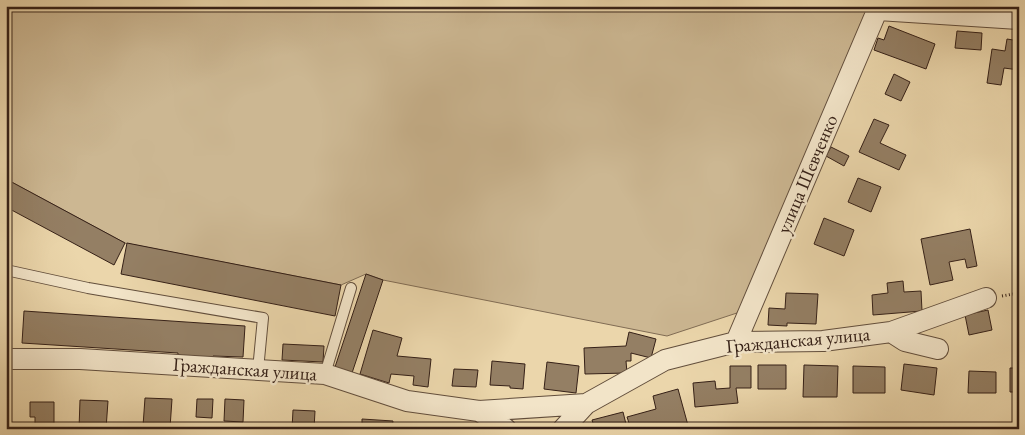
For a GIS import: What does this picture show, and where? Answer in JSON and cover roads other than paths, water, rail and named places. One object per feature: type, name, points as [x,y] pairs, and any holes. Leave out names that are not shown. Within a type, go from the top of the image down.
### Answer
[{"type":"street","points":[[878,8],[1019,19]]},
{"type":"street","name":"улица Шевченко","points":[[736,342],[878,8]]},
{"type":"street","name":"Гражданская улица","points":[[6,359],[80,359],[325,374],[407,401],[479,411],[586,404],[665,360],[736,342],[823,341],[891,332],[986,298]]},
{"type":"street","points":[[891,332],[905,340],[938,349]]},
{"type":"street","points":[[563,429],[586,404]]},
{"type":"street","name":"Гражданская улица","points":[[479,411],[506,429]]},
{"type":"lane","points":[[6,270],[88,288],[263,318],[258,370]]},
{"type":"lane","points":[[325,374],[351,288]]}]
